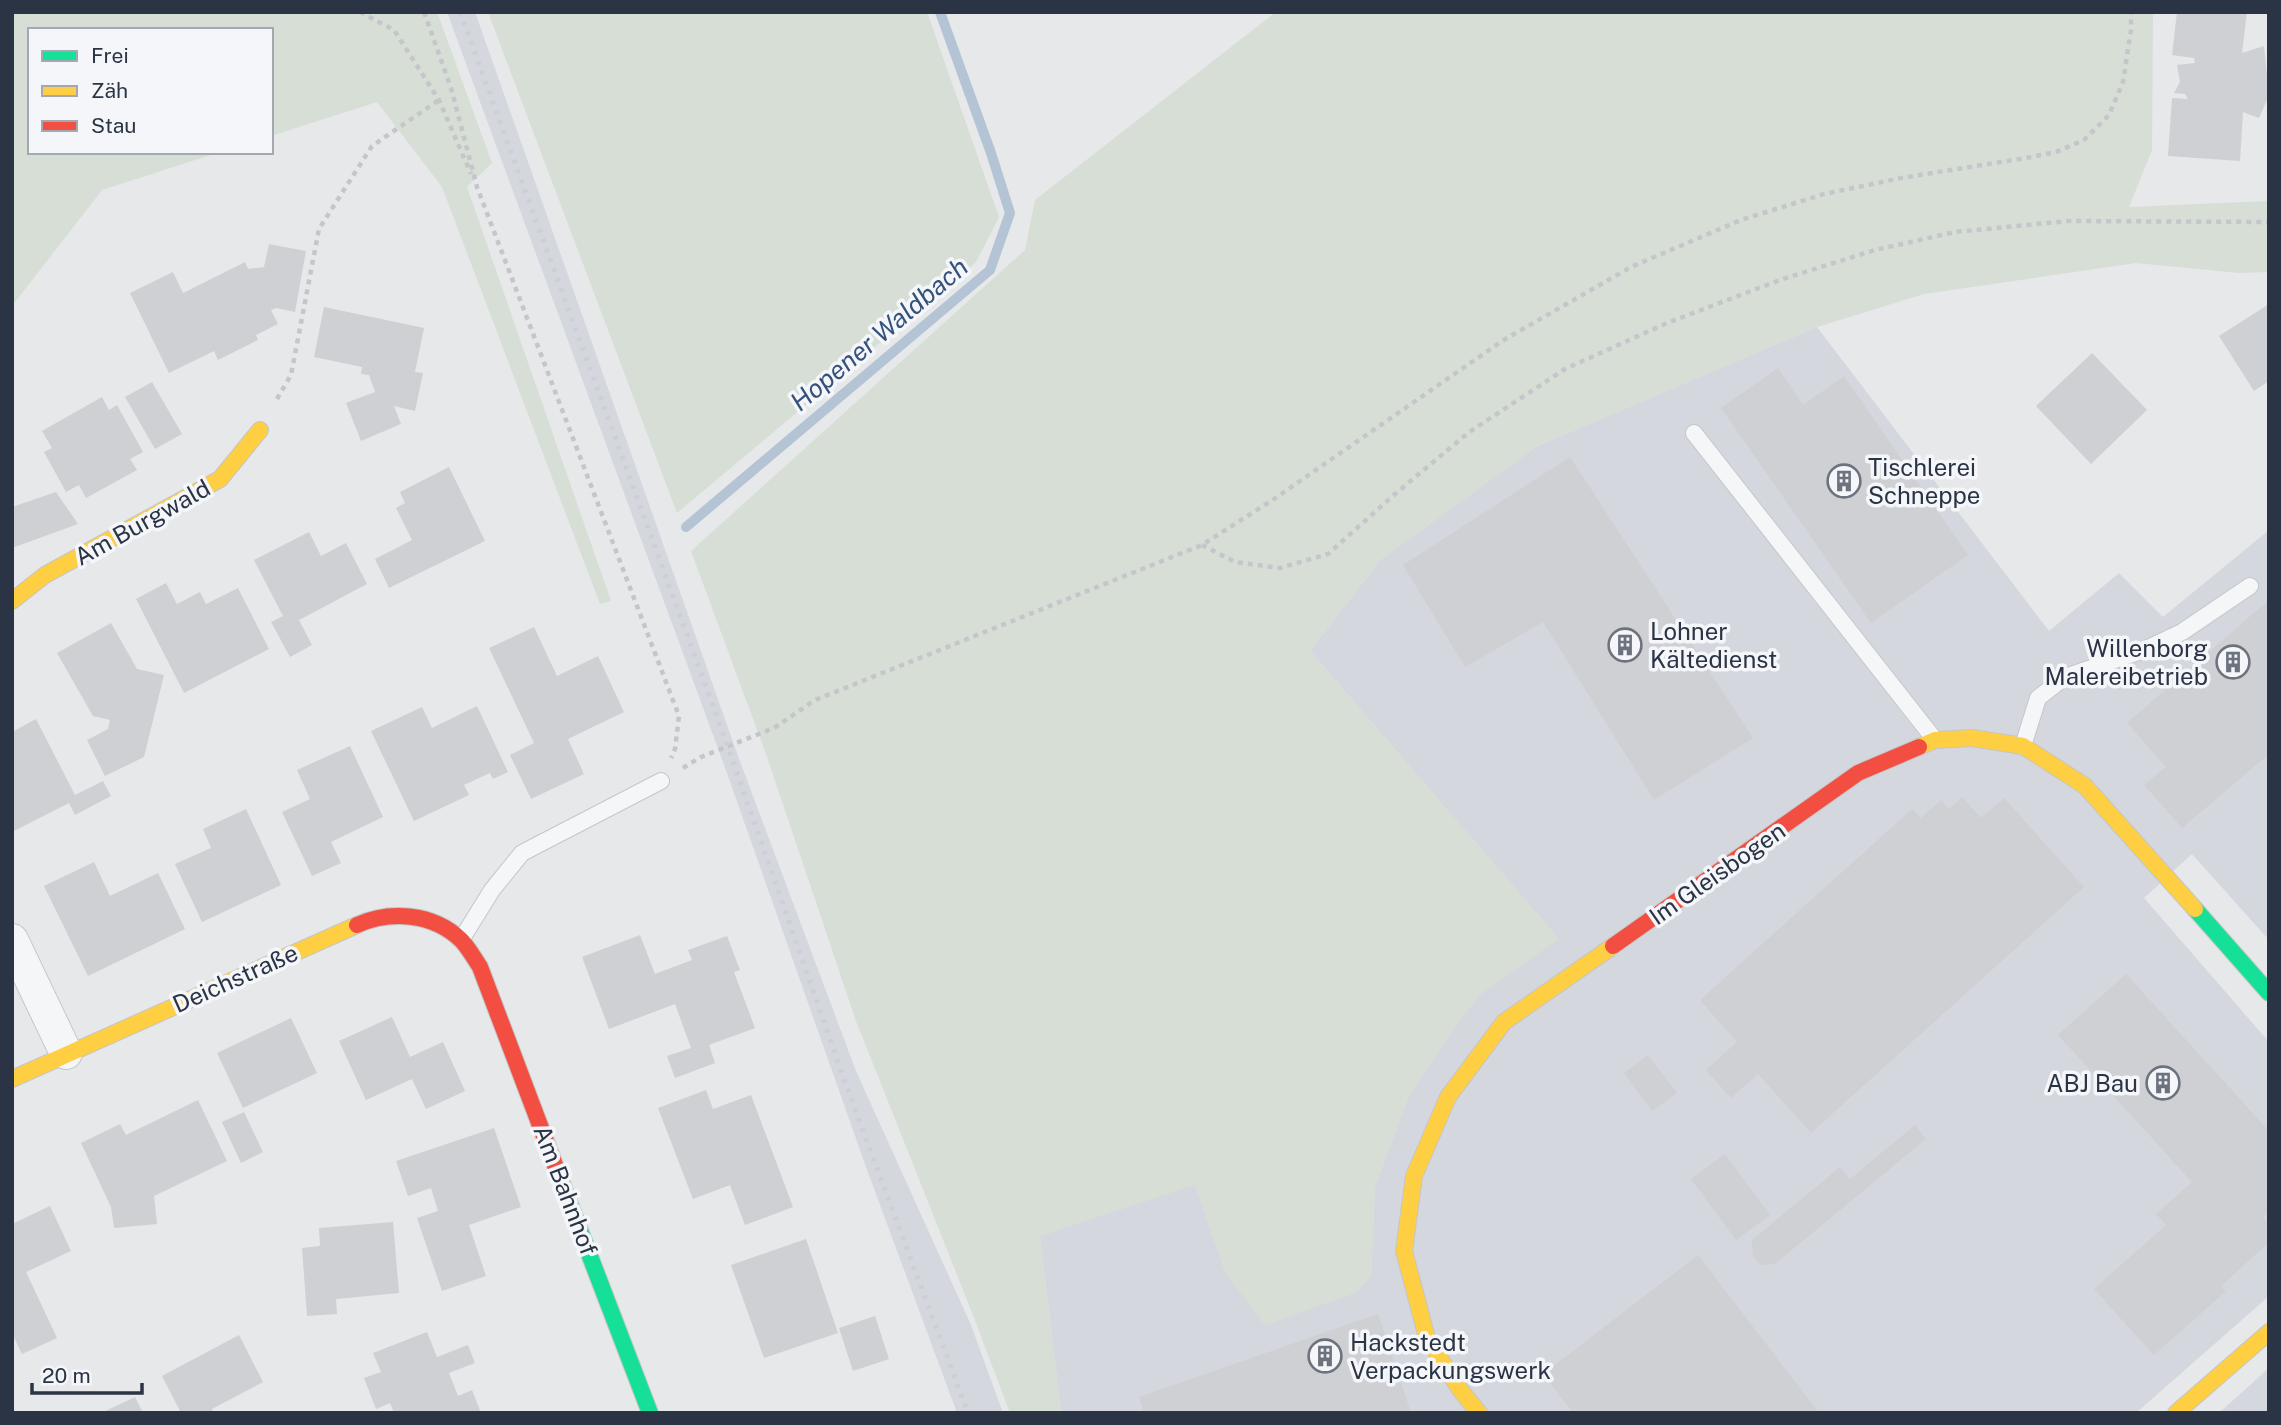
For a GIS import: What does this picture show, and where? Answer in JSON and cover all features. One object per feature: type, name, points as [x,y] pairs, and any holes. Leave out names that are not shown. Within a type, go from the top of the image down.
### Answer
[{"type":"street","name":"Am Burgwald","points":[[12,601],[45,575],[220,479],[260,430]]},
{"type":"street","name":"Im Gleisbogen","points":[[1479,1413],[1461,1391],[1427,1338],[1404,1251],[1414,1176],[1448,1097],[1504,1022],[1858,773],[1935,740],[1972,738],[2023,746],[2085,786],[2269,993]]},
{"type":"street","name":"Deichstraße","points":[[12,1079],[372,918],[407,915],[439,925],[461,940],[480,967]]},
{"type":"street","points":[[12,940],[66,1053]]},
{"type":"street","name":"Am Bahnhof","points":[[480,967],[650,1413]]},
{"type":"street","points":[[2176,1413],[2269,1332]]},
{"type":"lane","points":[[1694,433],[1935,740]]},
{"type":"lane","points":[[2023,746],[2038,698],[2065,677],[2144,650],[2182,632],[2250,586]]},
{"type":"lane","points":[[461,940],[492,890],[522,853],[661,781]]},
{"type":"path","points":[[360,12],[394,30],[439,100],[477,187],[679,716],[675,749],[661,781]]},
{"type":"path","points":[[424,12],[451,88],[477,187]]},
{"type":"path","points":[[701,757],[774,728],[815,700],[1202,545],[1274,499],[1502,341],[1630,267],[1741,220],[1824,194],[2056,152],[2084,140],[2109,115],[2123,82],[2132,12]]},
{"type":"path","points":[[260,430],[290,374],[319,229],[372,146],[439,100]]},
{"type":"path","points":[[1202,545],[1235,562],[1280,568],[1328,554],[1468,433],[1565,369],[1680,318],[1780,280],[1875,250],[1955,232],[2068,221],[2269,222]]},
{"type":"shaded area","points":[[12,12],[437,12],[492,163],[467,187],[611,601],[600,604],[442,187],[377,102],[273,135],[273,28],[28,28],[28,154],[214,154],[102,190],[12,306]]},
{"type":"shaded area","points":[[447,12],[475,12],[738,756],[856,1071],[971,1325],[1003,1413],[957,1413],[866,1167],[723,762]]},
{"type":"shaded area","points":[[488,12],[927,12],[999,217],[976,262],[677,513]]},
{"type":"shaded area","points":[[1276,12],[2153,12],[2152,150],[2129,207],[2269,201],[2269,272],[2239,273],[2136,263],[1924,294],[1817,327],[1537,446],[1380,560],[1310,651],[1559,939],[1479,995],[1446,1039],[1407,1100],[1375,1186],[1371,1277],[1355,1293],[1265,1325],[1226,1274],[1195,1185],[1040,1236],[1061,1413],[1010,1413],[856,1021],[766,754],[691,551],[1025,250],[1035,200]]},
{"type":"shaded area","points":[[1817,327],[2049,631],[2119,573],[2163,617],[2269,530],[2269,940],[2192,854],[2144,898],[2269,1042],[2269,1296],[2136,1413],[1061,1413],[1040,1236],[1195,1184],[1226,1274],[1371,1277],[1375,1186],[1407,1100],[1446,1039],[1479,995],[1558,938],[1310,651],[1380,560],[1537,446]]},
{"type":"shaded area","points":[[2269,1368],[2269,1413],[2219,1413]]},
{"type":"building","points":[[2177,12],[2247,12],[2242,53],[2264,46],[2269,95],[2259,118],[2243,112],[2240,161],[2168,156],[2172,98],[2188,99],[2185,94],[2174,93],[2180,82],[2177,65],[2195,63],[2194,58],[2172,55]]},
{"type":"building","points":[[269,244],[306,251],[295,312],[276,308],[271,310],[278,324],[256,335],[258,340],[218,360],[214,351],[169,373],[130,293],[173,272],[183,293],[245,262],[248,269],[264,267]]},
{"type":"building","points":[[2269,304],[2269,381],[2254,391],[2219,336]]},
{"type":"building","points":[[324,307],[424,328],[415,372],[423,373],[415,411],[394,406],[401,424],[361,441],[346,403],[375,392],[369,375],[361,374],[362,367],[314,357]]},
{"type":"building","points":[[2092,353],[2147,410],[2091,464],[2036,406]]},
{"type":"building","name":"Tischlerei Schneppe","points":[[1778,368],[1803,405],[1844,376],[1968,555],[1871,623],[1721,408]]},
{"type":"building","points":[[152,382],[182,434],[155,449],[125,397]]},
{"type":"building","points":[[102,397],[109,410],[117,405],[143,452],[130,459],[137,470],[86,498],[79,485],[66,492],[44,452],[52,448],[42,431]]},
{"type":"building","name":"Lohner Kältedienst","points":[[1570,457],[1753,738],[1654,800],[1543,622],[1465,667],[1403,565]]},
{"type":"building","points":[[449,467],[485,541],[389,588],[375,559],[412,540],[396,508],[405,503],[400,492]]},
{"type":"building","points":[[56,492],[78,524],[12,548],[12,507]]},
{"type":"building","points":[[309,532],[321,556],[346,543],[367,584],[299,620],[312,645],[290,657],[271,622],[283,616],[254,560]]},
{"type":"building","points":[[166,583],[177,604],[200,592],[206,604],[238,588],[269,649],[184,693],[136,599]]},
{"type":"building","name":"Willenborg Malereibetrieb","points":[[2269,600],[2269,754],[2182,828],[2144,785],[2166,767],[2127,723]]},
{"type":"building","points":[[111,623],[137,669],[164,675],[144,757],[105,776],[87,740],[108,729],[110,720],[93,716],[57,653]]},
{"type":"building","points":[[534,627],[557,676],[598,656],[624,712],[568,739],[584,774],[531,799],[510,755],[534,743],[489,648]]},
{"type":"building","points":[[477,706],[508,772],[493,779],[490,773],[464,785],[469,795],[414,821],[371,731],[422,707],[432,728]]},
{"type":"building","points":[[36,719],[75,795],[103,781],[111,796],[75,815],[69,803],[12,832],[12,732]]},
{"type":"building","points":[[350,746],[383,817],[331,842],[341,863],[312,876],[282,812],[310,799],[297,770]]},
{"type":"building","points":[[1962,797],[1981,818],[2004,798],[2084,887],[1811,1133],[1758,1074],[1731,1098],[1706,1070],[1737,1042],[1700,1000],[1912,809],[1921,818],[1941,800],[1949,809]]},
{"type":"building","points":[[246,809],[281,885],[202,922],[175,864],[211,848],[203,829]]},
{"type":"building","points":[[94,862],[110,896],[158,873],[185,929],[88,976],[44,886]]},
{"type":"building","points":[[640,935],[655,974],[692,960],[688,950],[727,936],[740,970],[734,972],[755,1028],[709,1045],[715,1063],[675,1078],[667,1056],[691,1048],[675,1004],[609,1029],[582,957]]},
{"type":"building","name":"ABJ Bau","points":[[2126,974],[2269,1131],[2269,1212],[2263,1217],[2269,1224],[2269,1242],[2221,1286],[2226,1291],[2154,1355],[2094,1289],[2166,1225],[2156,1214],[2192,1182],[2058,1035]]},
{"type":"building","points":[[392,1017],[410,1057],[443,1042],[465,1091],[426,1109],[412,1079],[366,1100],[339,1041]]},
{"type":"building","points":[[291,1018],[317,1073],[243,1108],[217,1053]]},
{"type":"building","points":[[1648,1055],[1677,1093],[1652,1111],[1624,1073]]},
{"type":"building","points":[[706,1090],[713,1109],[751,1095],[793,1207],[745,1225],[730,1185],[693,1199],[658,1108]]},
{"type":"building","points":[[198,1100],[227,1161],[154,1196],[157,1224],[114,1228],[111,1207],[81,1143],[120,1124],[126,1135]]},
{"type":"building","points":[[244,1112],[263,1152],[241,1163],[222,1122]]},
{"type":"building","points":[[1915,1125],[1926,1139],[1775,1264],[1760,1265],[1753,1256],[1752,1240],[1840,1167],[1850,1179]]},
{"type":"building","points":[[494,1128],[521,1207],[469,1225],[486,1276],[442,1291],[417,1218],[438,1211],[431,1188],[408,1196],[396,1161]]},
{"type":"building","points":[[1725,1154],[1770,1215],[1736,1240],[1691,1179]]},
{"type":"building","points":[[50,1206],[71,1251],[26,1272],[57,1338],[22,1354],[12,1333],[12,1224]]},
{"type":"building","points":[[393,1222],[399,1293],[336,1299],[337,1314],[307,1316],[302,1248],[320,1246],[319,1228]]},
{"type":"building","points":[[806,1239],[838,1333],[764,1358],[731,1265]]},
{"type":"building","points":[[1698,1255],[1819,1413],[1573,1413],[1543,1374]]},
{"type":"building","name":"Hackstedt Verpackungswerk","points":[[1378,1314],[1411,1413],[1144,1413],[1139,1397]]},
{"type":"building","points":[[875,1316],[889,1359],[853,1371],[839,1328]]},
{"type":"building","points":[[427,1332],[437,1357],[468,1345],[475,1363],[449,1373],[458,1396],[472,1390],[481,1413],[394,1413],[390,1403],[376,1409],[364,1378],[381,1372],[373,1353]]},
{"type":"building","points":[[239,1335],[263,1382],[212,1409],[214,1413],[181,1413],[162,1376]]},
{"type":"building","points":[[135,1397],[143,1413],[101,1413]]},
{"type":"waterway","name":"Hopener Waldbach","points":[[686,527],[990,270],[1010,213],[940,12]]},
{"type":"railway","points":[[460,12],[728,747],[845,1082],[968,1413]]},
{"type":"traffic: fast","points":[[2195,909],[2269,993]]},
{"type":"traffic: fast","points":[[555,1165],[650,1413]]},
{"type":"traffic: slow","points":[[12,601],[45,575],[220,479],[260,430]]},
{"type":"traffic: slow","points":[[1919,747],[1935,740],[1972,738],[2023,746],[2085,786],[2195,909]]},
{"type":"traffic: slow","points":[[12,1079],[357,925]]},
{"type":"traffic: slow","points":[[1479,1413],[1461,1391],[1427,1338],[1404,1251],[1414,1176],[1448,1097],[1504,1022],[1613,946]]},
{"type":"traffic: slow","points":[[2176,1413],[2269,1332]]},
{"type":"traffic: jam","points":[[1613,946],[1858,773],[1919,747]]},
{"type":"traffic: jam","points":[[357,925],[383,917],[424,919],[450,931],[464,943],[480,967],[555,1165]]},
{"type":"place","name":"Tischlerei Schneppe","points":[[1844,481]]},
{"type":"place","name":"Lohner Kältedienst","points":[[1625,645]]},
{"type":"place","name":"Willenborg Malereibetrieb","points":[[2233,662]]},
{"type":"place","name":"ABJ Bau","points":[[2163,1083]]},
{"type":"place","name":"Hackstedt Verpackungswerk","points":[[1325,1356]]}]
